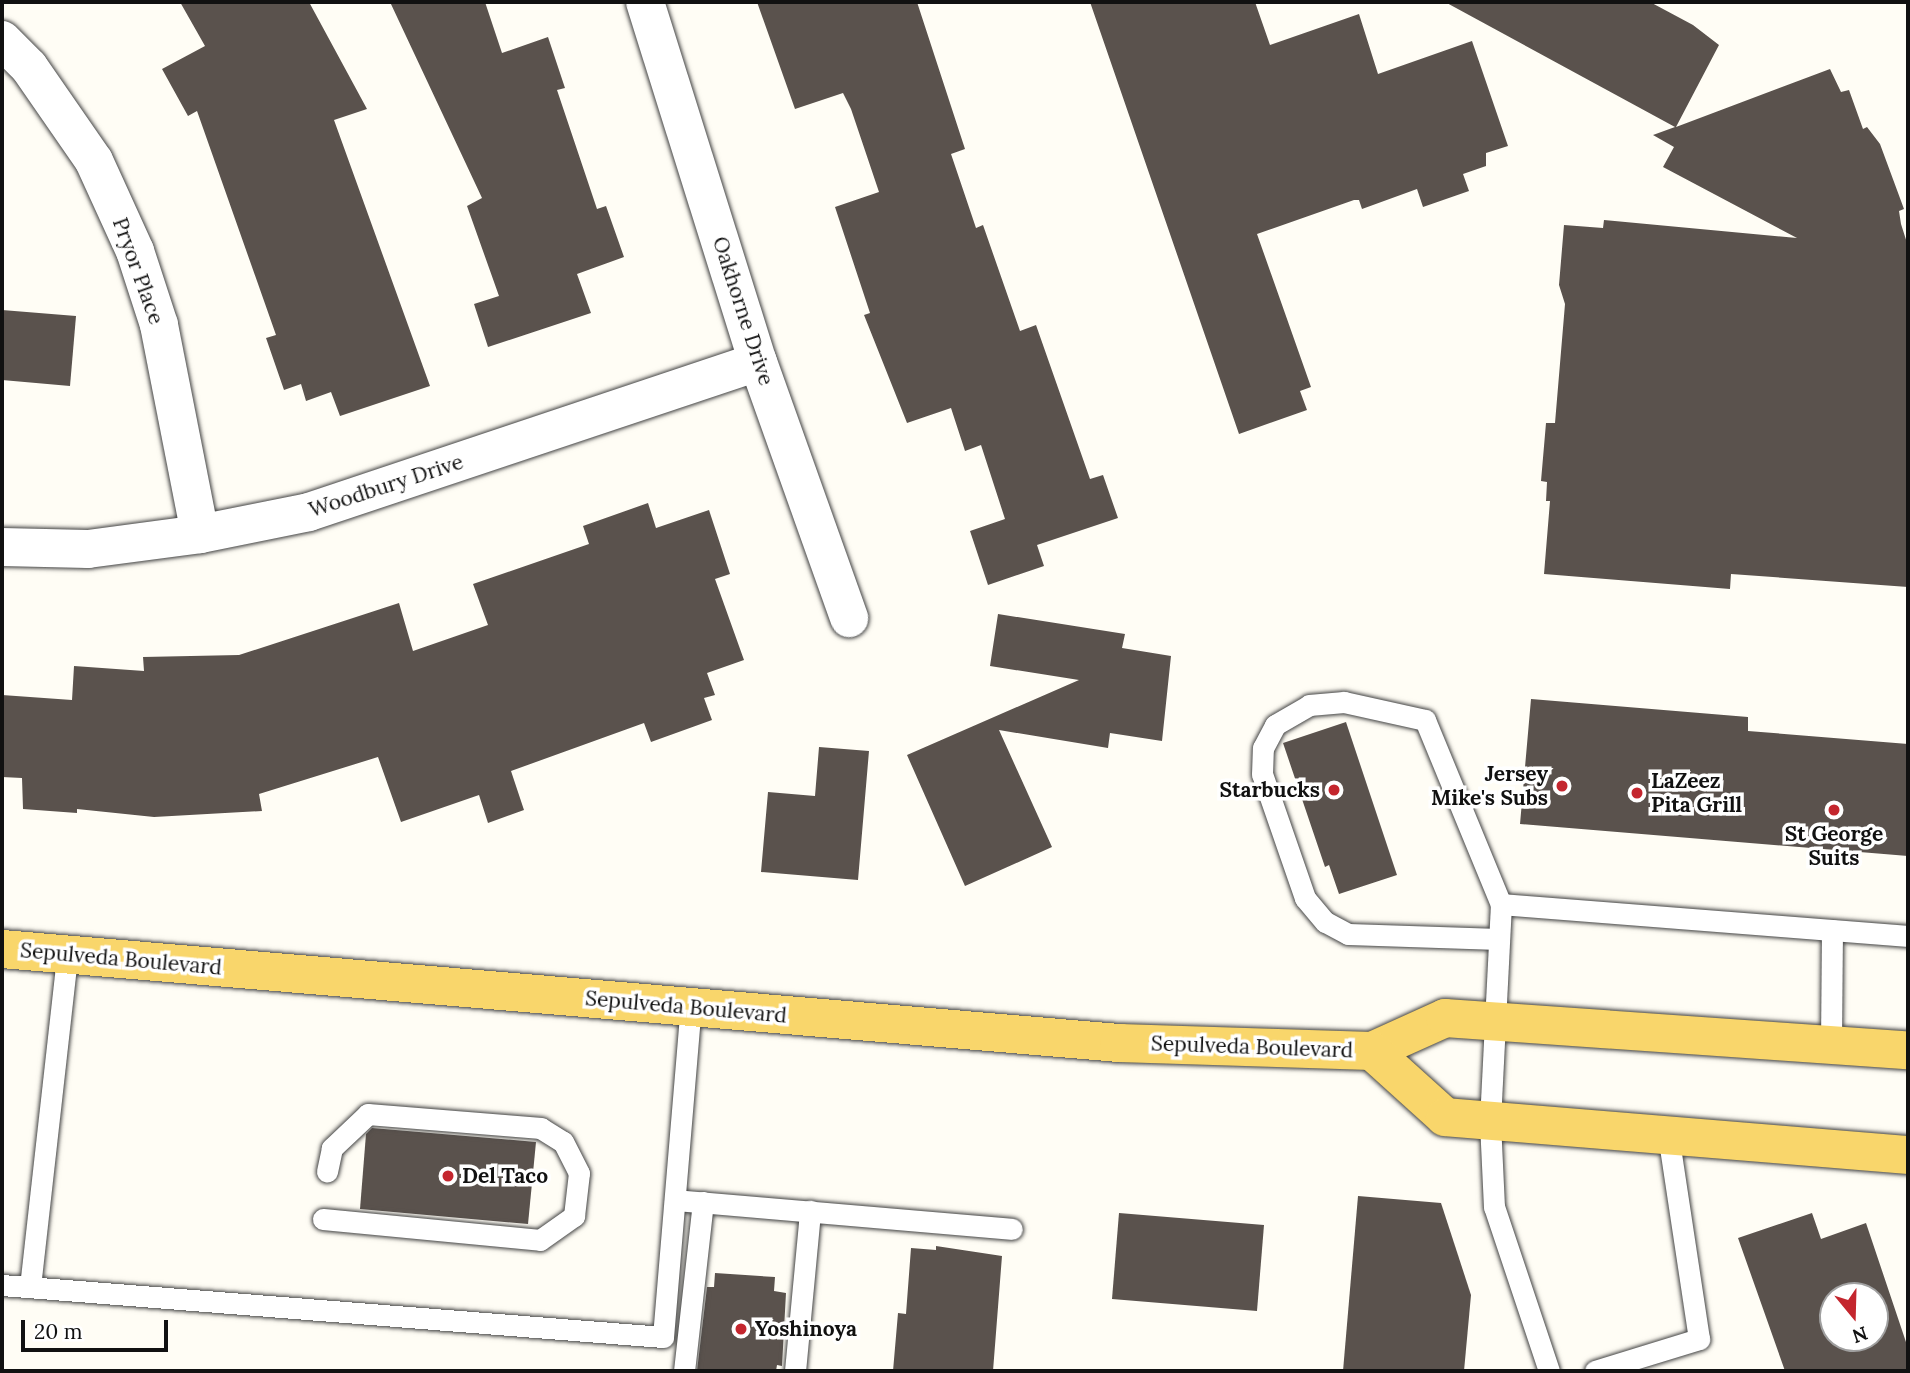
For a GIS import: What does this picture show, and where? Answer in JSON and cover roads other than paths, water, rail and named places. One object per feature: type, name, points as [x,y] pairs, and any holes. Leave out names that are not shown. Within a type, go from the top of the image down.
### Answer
[{"type":"main road","name":"Sepulveda Boulevard","points":[[2,949],[1119,1043],[1372,1051],[1445,1018],[1908,1050]]},
{"type":"main road","name":"Sepulveda Boulevard","points":[[1372,1051],[1445,1117],[1908,1156]]},
{"type":"street","name":"Oakhorne Drive","points":[[645,2],[758,362],[849,618]]},
{"type":"street","name":"Pryor Place","points":[[2,40],[29,66],[94,161],[135,251],[164,350],[200,534]]},
{"type":"street","name":"Woodbury Drive","points":[[2,547],[88,549],[200,534],[309,512],[758,362]]},
{"type":"lane","points":[[1499,939],[1348,934],[1325,922],[1305,898],[1262,774],[1263,748],[1275,725],[1309,705],[1344,702],[1425,720],[1501,904],[1490,1121],[1494,1208],[1549,1371]]},
{"type":"lane","points":[[1501,904],[1908,936]]},
{"type":"lane","points":[[1831,1043],[1832,930]]},
{"type":"lane","points":[[30,1287],[67,954]]},
{"type":"lane","points":[[2,1285],[663,1337],[691,1007]]},
{"type":"lane","points":[[323,1219],[540,1240],[574,1216],[579,1173],[563,1142],[541,1128],[368,1114],[332,1148],[327,1171]]},
{"type":"lane","points":[[1595,1371],[1699,1339],[1668,1135]]},
{"type":"lane","points":[[675,1200],[1012,1229]]},
{"type":"lane","points":[[684,1371],[703,1202]]},
{"type":"lane","points":[[795,1371],[810,1211]]},
{"type":"place","name":"Jersey Mike's Subs","points":[[1562,786]]},
{"type":"place","name":"Starbucks","points":[[1334,790]]},
{"type":"place","name":"LaZeez Pita Grill","points":[[1637,793]]},
{"type":"place","name":"St George Suits","points":[[1834,810]]},
{"type":"place","name":"Del Taco","points":[[448,1176]]},
{"type":"place","name":"Yoshinoya","points":[[741,1329]]}]
